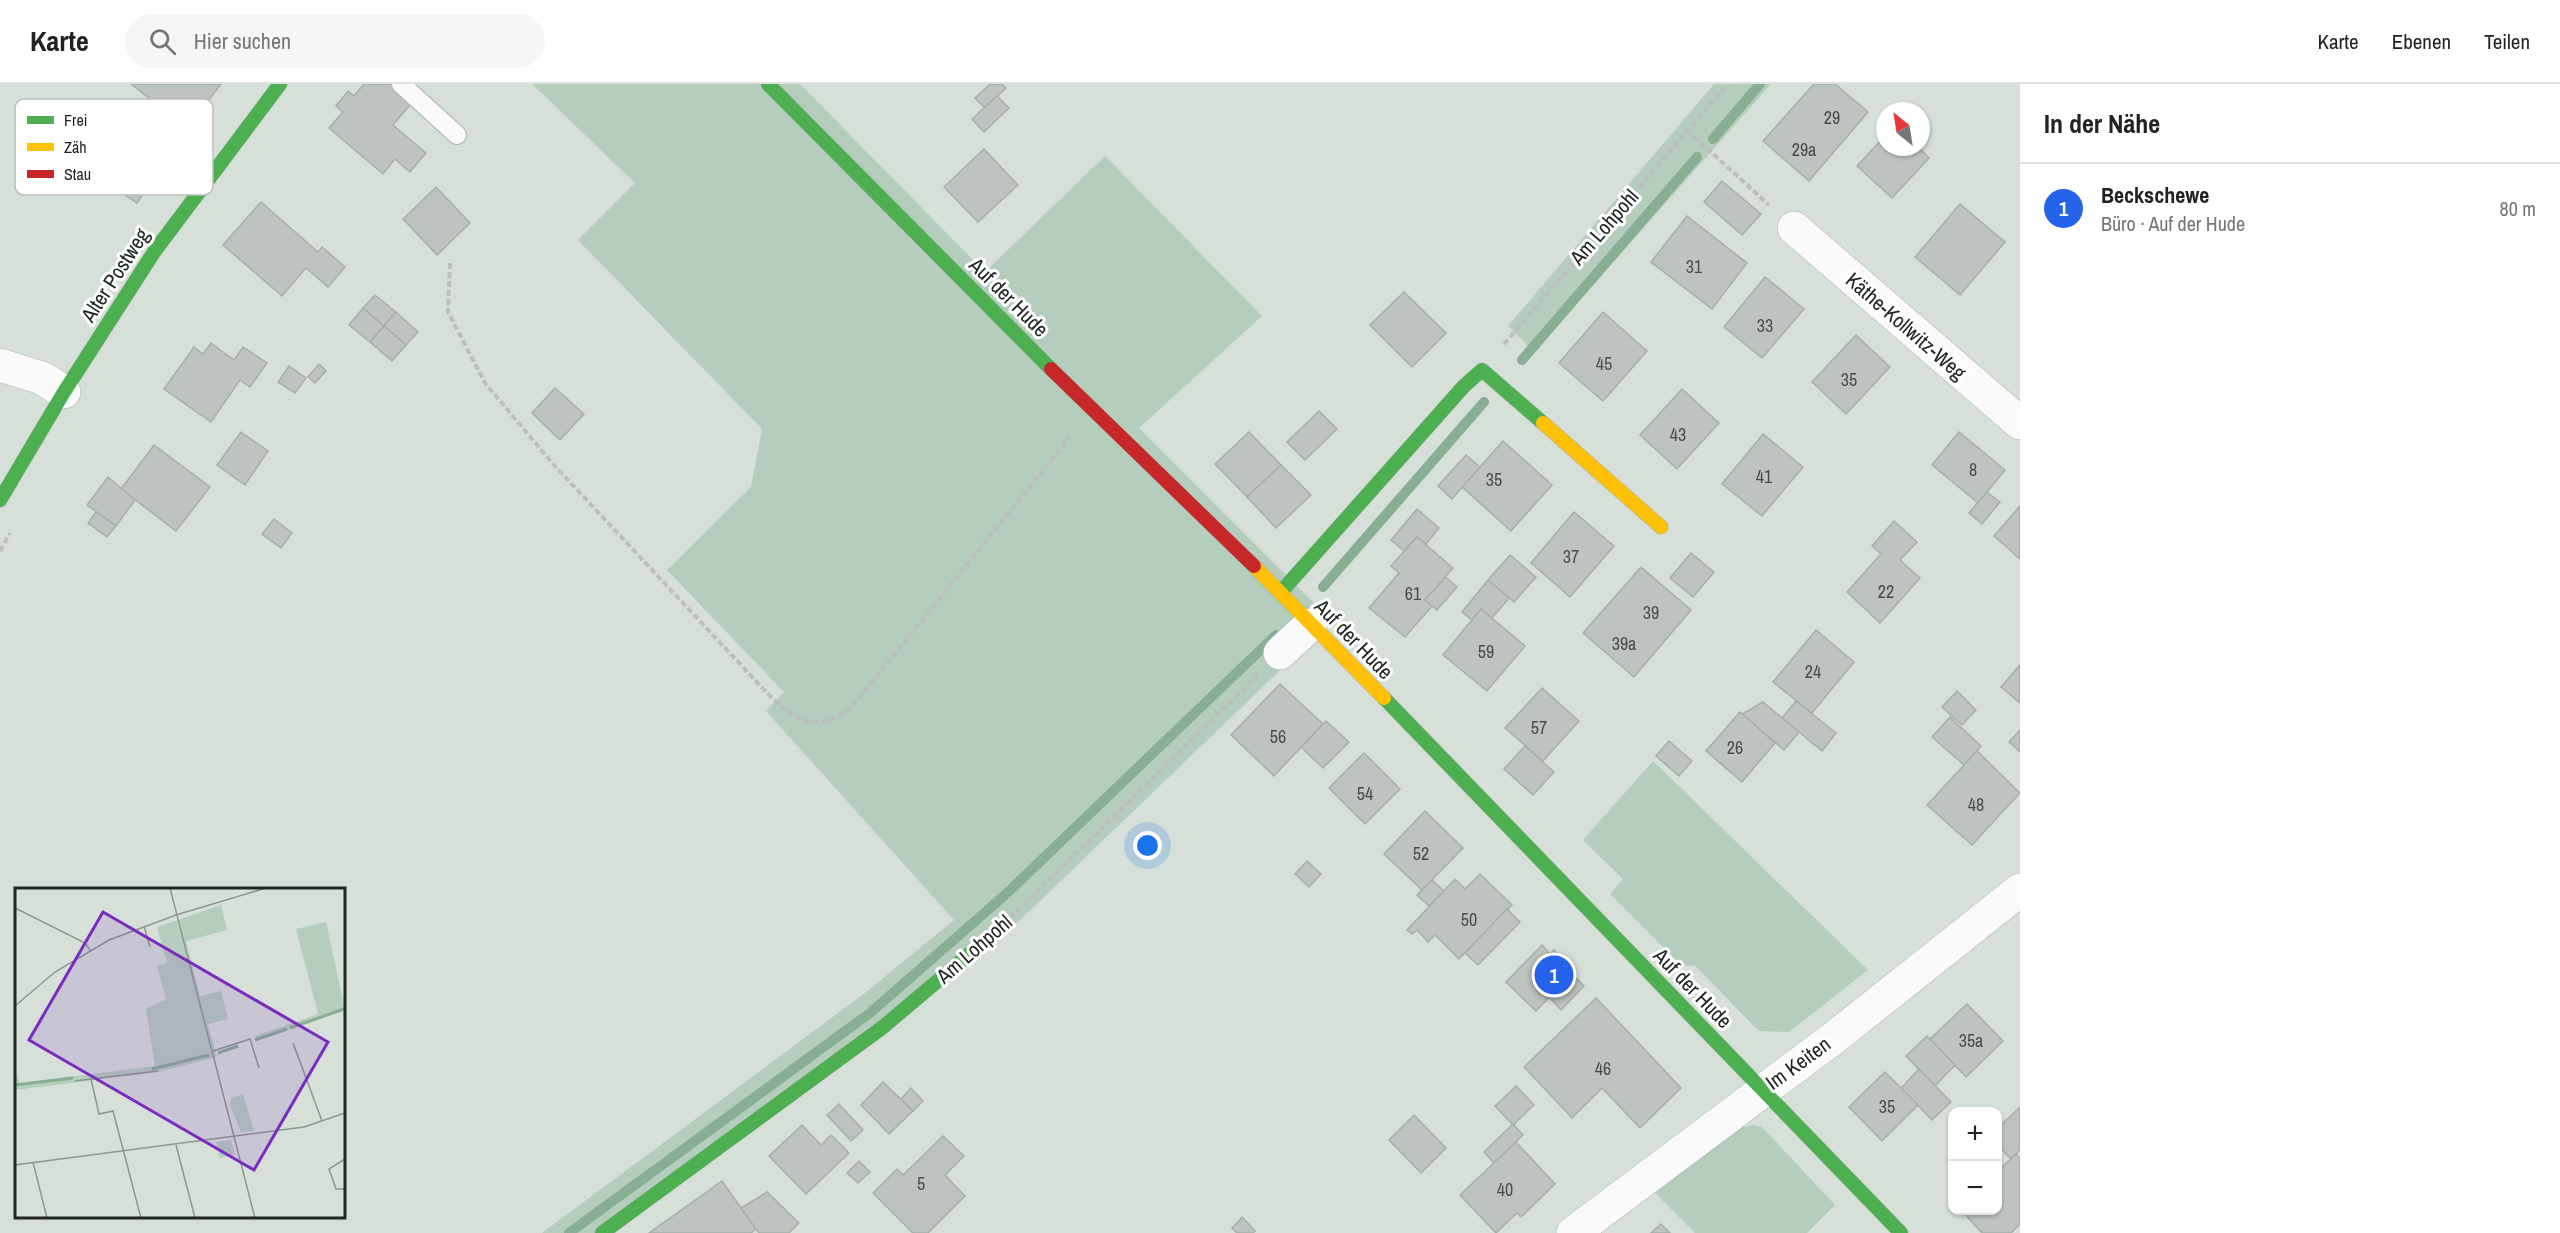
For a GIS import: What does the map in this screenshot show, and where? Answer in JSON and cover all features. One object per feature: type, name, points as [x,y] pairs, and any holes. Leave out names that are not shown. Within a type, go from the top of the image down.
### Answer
[{"type":"street","name":"Alter Postweg","points":[[213,173],[280,84]]},
{"type":"street","name":"Auf der Hude","points":[[768,84],[1092,411],[1281,592],[1310,625],[1536,853],[1901,1233]]},
{"type":"street","name":"Alter Postweg","points":[[0,500],[64,392],[154,252],[197,195]]},
{"type":"street","name":"Käthe-Kollwitz-Weg","points":[[1794,228],[2020,423]]},
{"type":"street","points":[[0,364],[42,378],[64,392]]},
{"type":"street","points":[[1281,592],[1464,386],[1482,370],[1661,527]]},
{"type":"street","points":[[1280,653],[1310,625]]},
{"type":"street","name":"Im Keiten","points":[[1573,1233],[1835,1037],[2020,890]]},
{"type":"street","name":"Am Lohpohl","points":[[602,1233],[883,1027],[986,940]]},
{"type":"lane","points":[[401,84],[457,135]]},
{"type":"path","name":"Am Lohpohl","points":[[1482,370],[1728,84]]},
{"type":"path","points":[[1687,130],[1794,228]]},
{"type":"path","points":[[450,263],[448,312],[486,383],[553,464],[769,695],[786,711],[803,721],[836,719],[851,708],[1092,411]]},
{"type":"path","name":"Am Lohpohl","points":[[986,940],[1035,896],[1280,653]]},
{"type":"green space","points":[[532,84],[800,84],[985,272],[1105,156],[1262,316],[1139,428],[1328,617],[1298,653],[992,947],[615,1233],[542,1233],[865,993],[954,920],[766,711],[784,692],[667,570],[751,487],[762,429],[578,240],[635,183]]},
{"type":"green space","points":[[1714,84],[1771,84],[1534,352],[1508,326]]},
{"type":"green space","points":[[1653,761],[1868,970],[1789,1032],[1759,1031],[1695,966],[1681,965],[1610,894],[1623,879],[1583,840]]},
{"type":"green space","points":[[1753,1125],[1762,1127],[1835,1205],[1807,1233],[1695,1233],[1654,1192],[1740,1128]]},
{"type":"building","points":[[131,84],[221,84],[209,99],[150,99]]},
{"type":"building","points":[[364,84],[395,84],[414,100],[393,125],[426,153],[410,172],[395,159],[383,174],[329,128],[343,112],[336,106],[348,91],[354,96]]},
{"type":"building","points":[[990,84],[1002,84],[1006,88],[985,108],[975,98]]},
{"type":"building","points":[[1814,84],[1835,84],[1868,112],[1809,181],[1763,141]]},
{"type":"building","points":[[997,96],[1009,108],[984,132],[972,119]]},
{"type":"building","points":[[1876,146],[1876,156],[1927,156],[1929,158],[1892,198],[1857,166]]},
{"type":"building","points":[[984,149],[1018,185],[978,222],[944,187]]},
{"type":"building","points":[[1722,181],[1761,214],[1742,235],[1704,202]]},
{"type":"building","points":[[436,187],[470,223],[437,255],[403,219]]},
{"type":"building","points":[[125,195],[142,195],[137,203]]},
{"type":"building","points":[[261,202],[318,252],[322,247],[345,267],[328,287],[306,268],[282,296],[223,245]]},
{"type":"building","points":[[1960,204],[2005,242],[1960,295],[1915,257]]},
{"type":"building","points":[[1687,216],[1747,263],[1712,309],[1651,262]]},
{"type":"building","points":[[1765,277],[1804,309],[1762,358],[1724,327]]},
{"type":"building","points":[[1404,292],[1446,333],[1412,367],[1370,325]]},
{"type":"building","points":[[375,295],[396,312],[384,326],[363,308]]},
{"type":"building","points":[[363,308],[384,326],[370,342],[349,325]]},
{"type":"building","points":[[396,312],[418,332],[406,345],[384,326]]},
{"type":"building","points":[[1603,312],[1647,351],[1603,401],[1559,363]]},
{"type":"building","points":[[384,326],[406,345],[392,361],[370,342]]},
{"type":"building","points":[[1856,335],[1890,367],[1846,414],[1812,382]]},
{"type":"building","points":[[211,343],[234,360],[243,347],[267,363],[250,387],[240,380],[211,422],[164,389],[194,347],[203,354]]},
{"type":"building","points":[[319,364],[326,371],[315,383],[308,377]]},
{"type":"building","points":[[289,366],[306,378],[295,393],[278,382]]},
{"type":"building","points":[[555,388],[584,414],[560,440],[532,413]]},
{"type":"building","points":[[1682,389],[1719,423],[1677,469],[1640,435]]},
{"type":"building","points":[[1319,411],[1337,429],[1305,460],[1287,442]]},
{"type":"building","points":[[241,432],[268,451],[245,485],[217,465]]},
{"type":"building","points":[[1249,432],[1281,465],[1247,497],[1215,464]]},
{"type":"building","points":[[1959,432],[2005,470],[1978,503],[1932,465]]},
{"type":"building","points":[[1763,434],[1803,467],[1762,516],[1722,484]]},
{"type":"building","points":[[1503,441],[1552,485],[1511,531],[1462,487]]},
{"type":"building","points":[[154,445],[210,487],[176,531],[121,489]]},
{"type":"building","points":[[1466,455],[1480,467],[1452,499],[1438,486]]},
{"type":"building","points":[[1281,465],[1311,495],[1276,528],[1247,497]]},
{"type":"building","points":[[108,477],[135,500],[116,526],[87,505]]},
{"type":"building","points":[[1987,492],[2000,502],[1982,524],[1969,513]]},
{"type":"building","points":[[2020,506],[2020,559],[1994,536]]},
{"type":"building","points":[[1417,509],[1439,528],[1426,544],[1417,537],[1404,551],[1391,540]]},
{"type":"building","points":[[96,512],[116,526],[107,537],[88,523]]},
{"type":"building","points":[[1574,512],[1614,546],[1570,597],[1531,563]]},
{"type":"building","points":[[274,519],[292,533],[281,548],[262,534]]},
{"type":"building","points":[[1894,521],[1917,542],[1900,560],[1920,578],[1880,623],[1847,592],[1881,554],[1872,546]]},
{"type":"building","points":[[1417,537],[1453,568],[1425,600],[1432,606],[1405,637],[1369,608],[1399,573],[1391,566]]},
{"type":"building","points":[[1691,553],[1714,572],[1693,597],[1670,578]]},
{"type":"building","points":[[1510,555],[1536,577],[1514,602],[1488,580]]},
{"type":"building","points":[[1641,567],[1691,610],[1634,677],[1583,633]]},
{"type":"building","points":[[1446,577],[1457,587],[1437,610],[1425,600]]},
{"type":"building","points":[[1488,580],[1509,598],[1492,618],[1481,609],[1472,620],[1462,612]]},
{"type":"building","points":[[1481,609],[1525,646],[1487,691],[1443,655]]},
{"type":"building","points":[[1816,630],[1854,662],[1812,713],[1773,682]]},
{"type":"building","points":[[2020,665],[2020,703],[2001,687]]},
{"type":"building","points":[[1280,684],[1323,724],[1274,776],[1231,735]]},
{"type":"building","points":[[1542,688],[1579,721],[1543,761],[1505,728]]},
{"type":"building","points":[[1957,691],[1976,710],[1962,725],[1942,707]]},
{"type":"building","points":[[1796,701],[1836,733],[1822,751],[1782,718]]},
{"type":"building","points":[[1763,702],[1799,732],[1784,750],[1742,714]]},
{"type":"building","points":[[1740,712],[1775,743],[1742,782],[1706,751]]},
{"type":"building","points":[[1950,717],[1981,746],[1964,765],[1932,737]]},
{"type":"building","points":[[1326,721],[1349,742],[1323,768],[1301,747]]},
{"type":"building","points":[[2020,730],[2020,752],[2009,742]]},
{"type":"building","points":[[1669,741],[1692,761],[1679,776],[1656,756]]},
{"type":"building","points":[[1525,746],[1554,772],[1533,795],[1504,769]]},
{"type":"building","points":[[1977,751],[2020,793],[1972,845],[1927,805]]},
{"type":"building","points":[[1364,753],[1400,789],[1365,824],[1329,788]]},
{"type":"building","points":[[1425,811],[1463,848],[1422,890],[1384,854]]},
{"type":"building","points":[[1307,861],[1321,874],[1309,887],[1295,874]]},
{"type":"building","points":[[1480,874],[1512,905],[1459,959],[1435,935],[1428,942],[1417,930],[1412,934],[1407,930],[1455,879],[1465,889]]},
{"type":"building","points":[[1432,880],[1444,891],[1429,906],[1417,895]]},
{"type":"building","points":[[1507,909],[1520,922],[1478,965],[1465,953]]},
{"type":"building","points":[[1542,945],[1550,954],[1554,950],[1565,961],[1562,964],[1572,974],[1536,1011],[1506,982]]},
{"type":"building","points":[[1572,974],[1584,986],[1561,1010],[1549,997]]},
{"type":"building","points":[[1596,998],[1681,1088],[1640,1128],[1602,1088],[1572,1118],[1524,1067]]},
{"type":"building","points":[[1967,1004],[2003,1041],[1966,1077],[1930,1039]]},
{"type":"building","points":[[1927,1036],[1955,1065],[1935,1086],[1906,1056]]},
{"type":"building","points":[[1919,1069],[1951,1102],[1932,1120],[1901,1088]]},
{"type":"building","points":[[1885,1072],[1918,1105],[1882,1141],[1849,1107]]},
{"type":"building","points":[[883,1082],[913,1111],[889,1134],[861,1105]]},
{"type":"building","points":[[1516,1086],[1534,1105],[1513,1125],[1495,1106]]},
{"type":"building","points":[[911,1088],[923,1101],[913,1111],[901,1099]]},
{"type":"building","points":[[839,1104],[863,1130],[851,1141],[827,1115]]},
{"type":"building","points":[[2020,1107],[2020,1150],[2011,1159],[2002,1150],[2002,1124]]},
{"type":"building","points":[[1414,1115],[1446,1148],[1421,1173],[1389,1140]]},
{"type":"building","points":[[1513,1124],[1523,1135],[1494,1163],[1484,1152]]},
{"type":"building","points":[[802,1125],[821,1145],[831,1135],[849,1153],[806,1194],[769,1156]]},
{"type":"building","points":[[943,1136],[964,1156],[945,1175],[965,1196],[928,1233],[913,1233],[873,1193],[897,1169],[903,1175]]},
{"type":"building","points":[[1516,1142],[1555,1184],[1521,1217],[1517,1213],[1496,1233],[1460,1195]]},
{"type":"building","points":[[2016,1154],[2020,1158],[2020,1224],[2011,1233],[1982,1233],[1966,1215],[2002,1215],[2002,1167]]},
{"type":"building","points":[[859,1161],[870,1172],[858,1183],[847,1173]]},
{"type":"building","points":[[722,1181],[756,1229],[751,1233],[649,1233]]},
{"type":"building","points":[[767,1192],[799,1223],[789,1233],[759,1233],[741,1208]]},
{"type":"building","points":[[1242,1217],[1255,1231],[1253,1233],[1237,1233],[1232,1228]]},
{"type":"building","points":[[1661,1224],[1670,1233],[1651,1233]]},
{"type":"waterway","points":[[1713,139],[1760,84]]},
{"type":"waterway","points":[[1522,360],[1697,157]]},
{"type":"waterway","points":[[1323,587],[1484,402]]},
{"type":"waterway","points":[[569,1233],[870,1013],[1005,895],[1276,635]]},
{"type":"traffic: fast","points":[[213,173],[280,84]]},
{"type":"traffic: fast","points":[[768,84],[1051,369]]},
{"type":"traffic: fast","points":[[0,500],[64,392],[154,252],[197,195]]},
{"type":"traffic: fast","points":[[1281,592],[1464,386],[1482,370],[1543,423]]},
{"type":"traffic: fast","points":[[1384,698],[1901,1233]]},
{"type":"traffic: fast","points":[[602,1233],[883,1027],[986,940]]},
{"type":"traffic: slow","points":[[1543,423],[1661,527]]},
{"type":"traffic: slow","points":[[1254,566],[1384,698]]},
{"type":"traffic: jam","points":[[1051,369],[1254,566]]},
{"type":"place","name":"Beckschewe","points":[[1554,975]]}]
